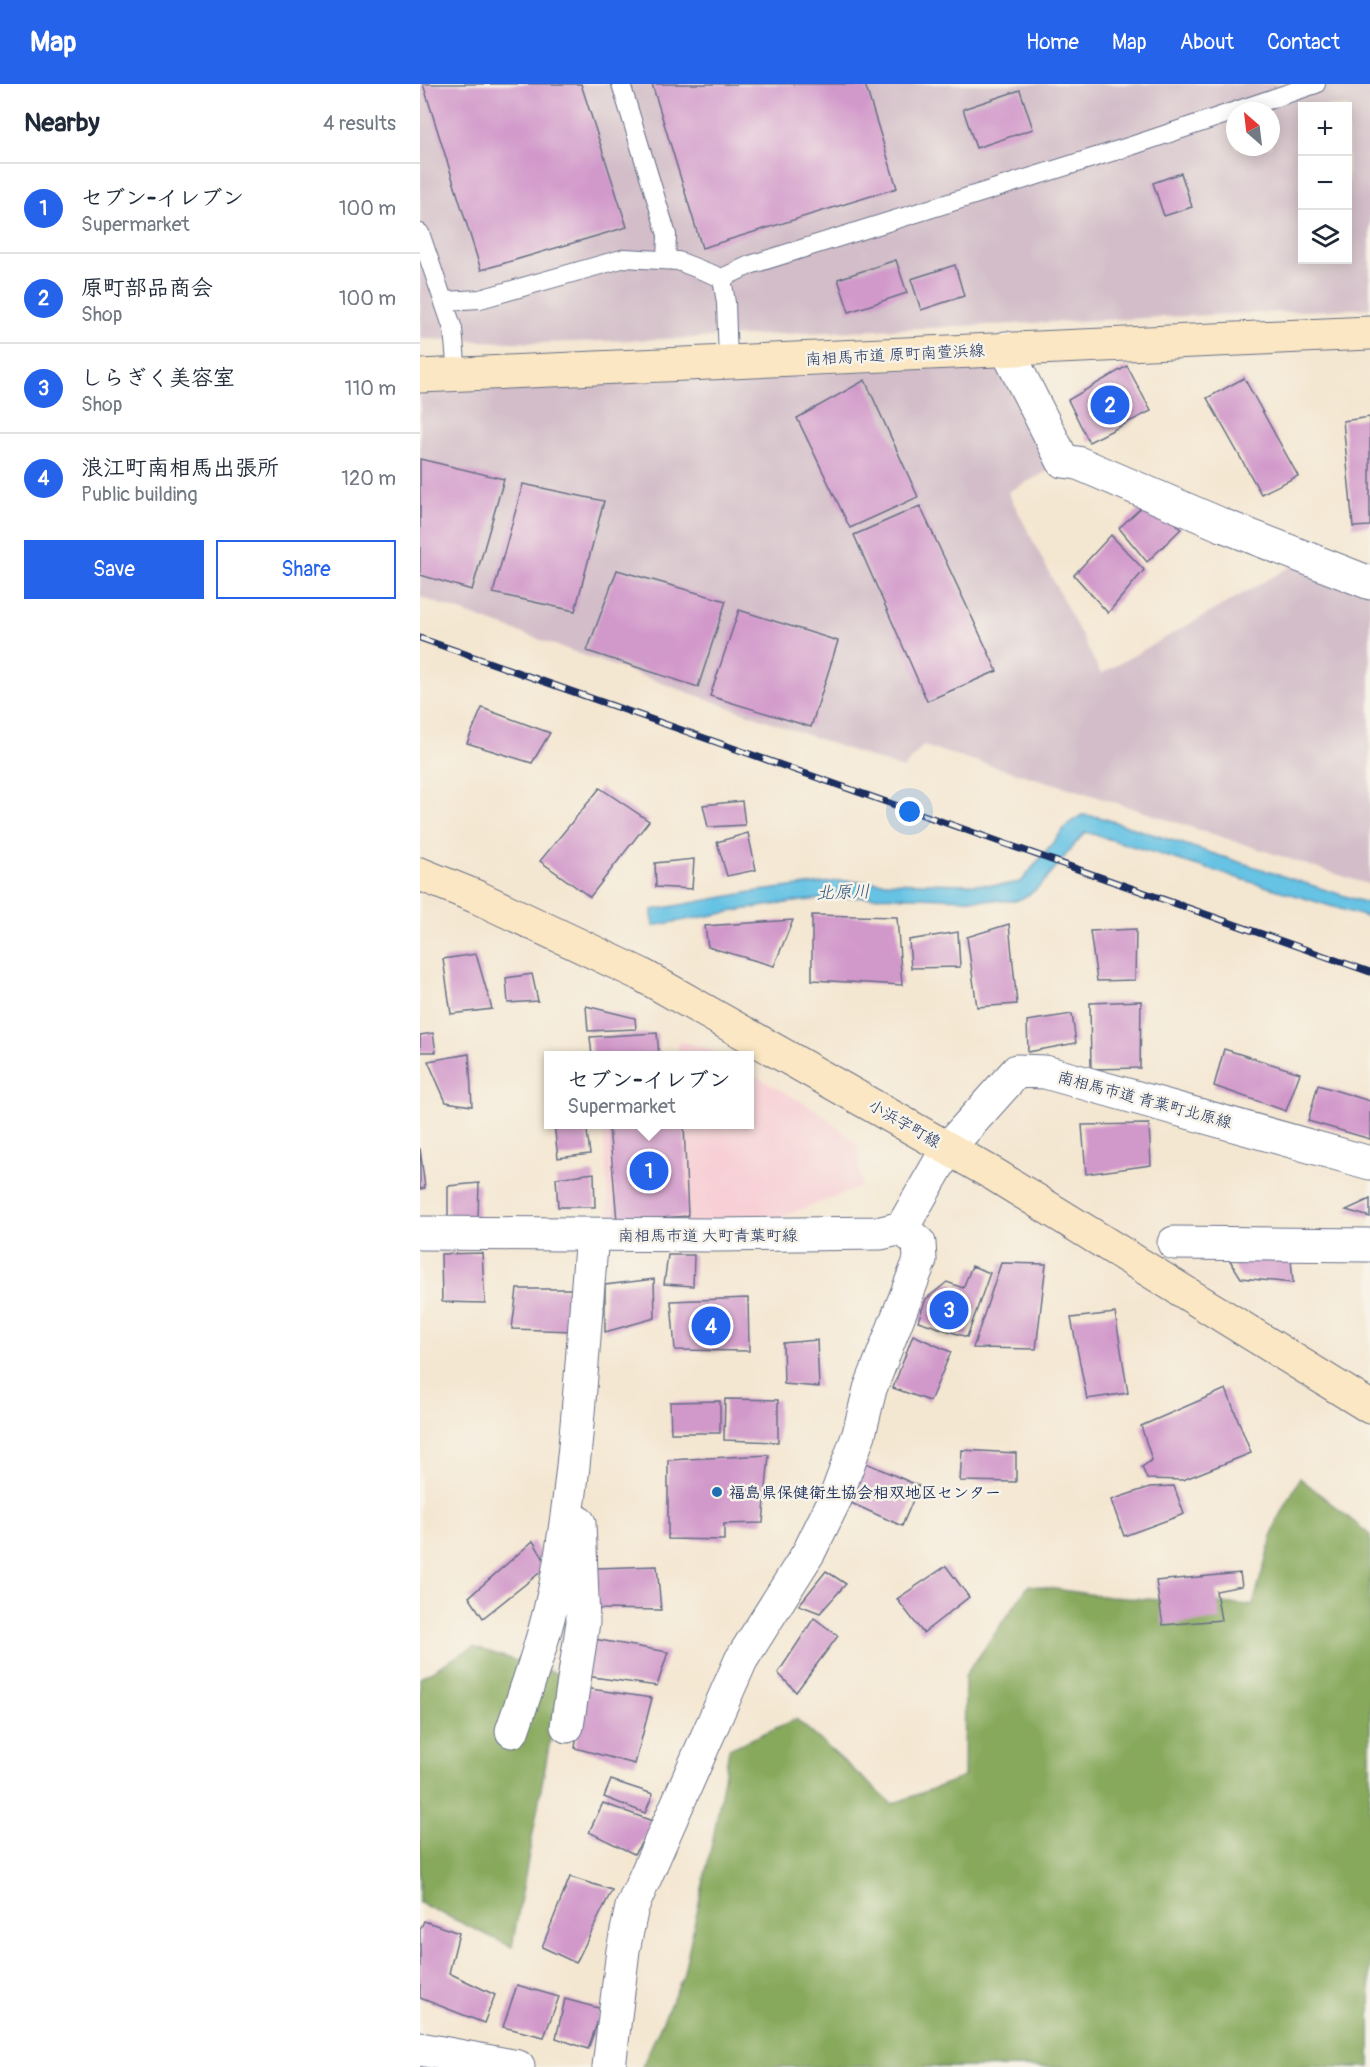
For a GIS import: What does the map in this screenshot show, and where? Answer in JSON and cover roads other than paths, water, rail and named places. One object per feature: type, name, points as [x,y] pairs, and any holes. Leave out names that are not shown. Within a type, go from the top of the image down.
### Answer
[{"type":"main road","name":"南相馬市道 原町南萱浜線","points":[[420,376],[1370,333]]},
{"type":"main road","name":"小浜字町線","points":[[420,874],[477,897],[640,974],[948,1148],[1370,1407]]},
{"type":"street","points":[[1006,348],[1064,461],[1078,463],[1222,525],[1370,584]]},
{"type":"street","name":"南相馬市道 青葉町北原線","points":[[948,1148],[1017,1071],[1045,1072],[1370,1163]]},
{"type":"street","points":[[609,2067],[623,1950],[632,1907],[741,1660],[809,1552],[836,1497],[858,1434],[870,1389],[920,1260],[919,1243],[903,1228],[948,1148]]},
{"type":"street","name":"南相馬市道 大町青葉町線","points":[[420,1233],[592,1235],[881,1233],[903,1228]]},
{"type":"street","points":[[512,1731],[541,1647],[558,1575],[572,1477],[592,1235]]},
{"type":"street","points":[[1174,1243],[1370,1245]]},
{"type":"street","points":[[567,1726],[583,1622],[580,1527],[572,1477]]},
{"type":"street","points":[[420,2049],[518,2067]]},
{"type":"lane","points":[[621,84],[667,235],[666,260]]},
{"type":"lane","points":[[444,301],[480,299],[625,258],[678,261],[722,278],[750,265],[1131,146],[1316,84]]},
{"type":"lane","points":[[420,233],[453,329],[457,374]]},
{"type":"lane","points":[[722,278],[726,303],[728,362]]},
{"type":"water","name":"北原川","points":[[1082,815],[1099,817],[1370,904],[1370,918],[1086,832],[1045,881],[1026,896],[1015,901],[894,896],[845,897],[779,904],[653,926],[652,910],[752,892],[839,881],[1003,885],[1021,882],[1068,824]]},
{"type":"railway","points":[[420,638],[1370,972]]},
{"type":"place","name":"原町部品商会","points":[[1110,405]]},
{"type":"place","name":"セブン-イレブン","points":[[649,1171]]},
{"type":"place","name":"しらぎく美容室","points":[[949,1310]]},
{"type":"place","name":"浪江町南相馬出張所","points":[[711,1326]]},
{"type":"place","name":"福島県保健衛生協会相双地区センター","points":[[717,1492]]}]
